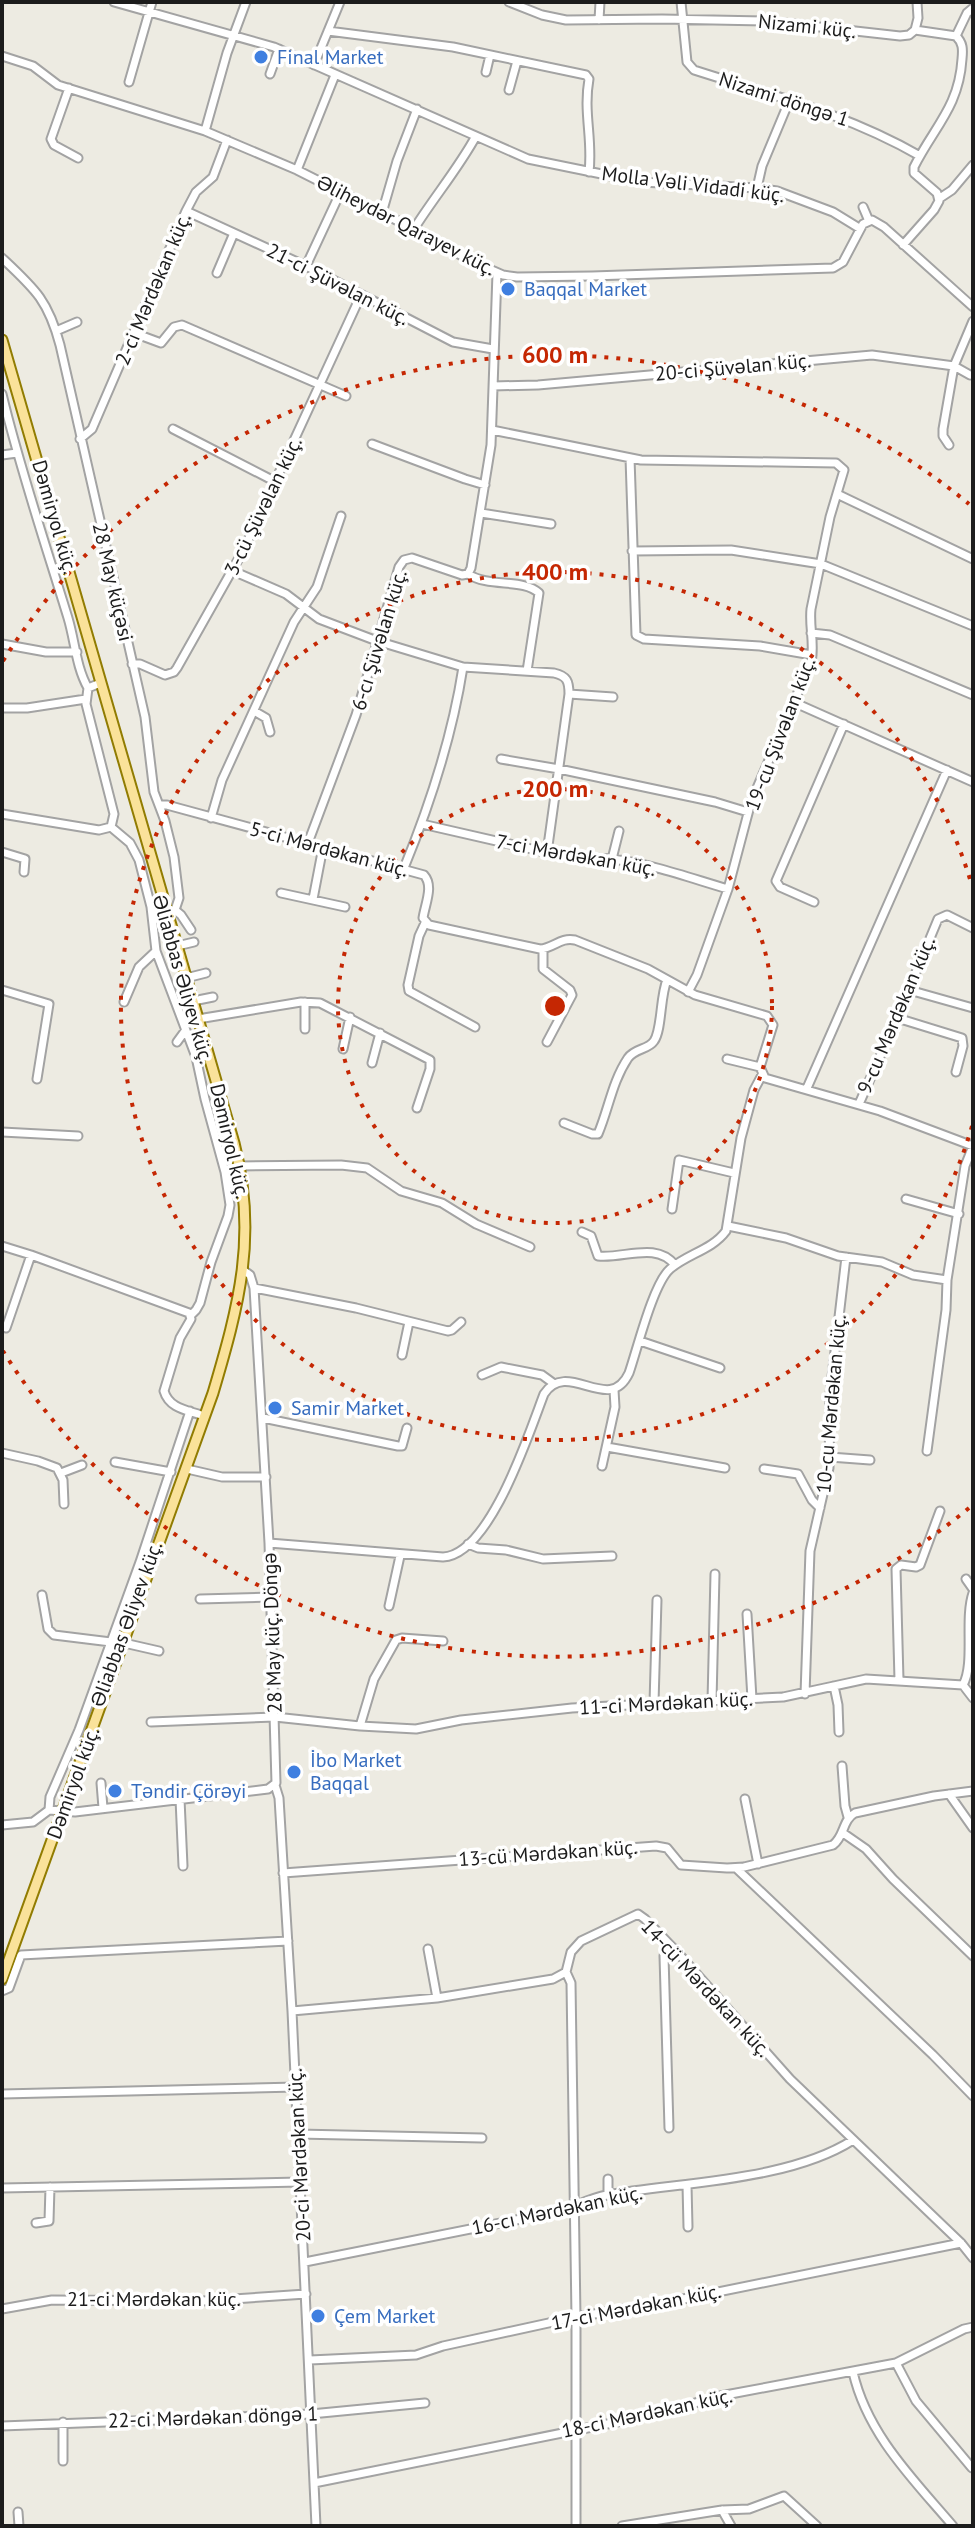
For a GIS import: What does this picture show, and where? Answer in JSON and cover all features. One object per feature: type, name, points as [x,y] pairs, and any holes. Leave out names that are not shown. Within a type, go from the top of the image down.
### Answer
[{"type":"main road","name":"Dəmiryol küç.","points":[[2,340],[170,914],[239,1166],[246,1216],[243,1270],[218,1375],[187,1469],[118,1643]]},
{"type":"main road","name":"Əliabbas Əliyev küç.","points":[[2,350],[93,686],[170,914],[233,1156],[242,1216],[242,1250],[235,1297],[201,1415],[2,1968]]},
{"type":"main road","name":"Dəmiryol küç.","points":[[2,1979],[57,1810]]},
{"type":"street","name":"Molla Vəli Vidadi küç.","points":[[114,2],[279,49],[528,159],[663,185],[757,188],[805,200],[838,214],[859,228]]},
{"type":"street","points":[[129,82],[152,2]]},
{"type":"street","points":[[205,131],[233,34],[246,2]]},
{"type":"street","points":[[314,65],[340,2]]},
{"type":"street","name":"Nizami küç.","points":[[509,2],[557,19],[766,21],[900,36],[909,35],[915,30],[956,36]]},
{"type":"street","points":[[599,20],[600,2]]},
{"type":"street","points":[[681,2],[683,19]]},
{"type":"street","points":[[915,30],[917,2]]},
{"type":"street","points":[[940,198],[914,173],[914,167],[939,128],[957,90],[963,52],[956,36],[972,6]]},
{"type":"street","name":"Nizami döngə 1","points":[[683,19],[687,62],[694,70],[790,99],[876,132],[920,156]]},
{"type":"street","points":[[328,31],[426,43],[582,73],[589,77],[586,107],[589,172]]},
{"type":"street","points":[[270,74],[279,49]]},
{"type":"street","points":[[486,72],[490,55]]},
{"type":"street","name":"Əliheydər Qarayev küç.","points":[[2,56],[29,64],[52,82],[205,131],[297,170],[497,273],[517,277],[826,269],[843,262],[859,228]]},
{"type":"street","points":[[509,90],[517,61]]},
{"type":"street","points":[[297,170],[335,75]]},
{"type":"street","points":[[69,88],[51,139],[54,145],[78,158]]},
{"type":"street","points":[[757,188],[762,166],[790,99]]},
{"type":"street","points":[[382,213],[417,109]]},
{"type":"street","points":[[414,229],[455,172],[476,136]]},
{"type":"street","name":"2-ci Mərdəkan küç.","points":[[80,439],[92,429],[186,211],[196,192],[213,177],[227,140]]},
{"type":"street","points":[[903,245],[934,210],[940,198],[952,190],[973,165]]},
{"type":"street","points":[[306,266],[341,191]]},
{"type":"street","points":[[863,207],[869,221]]},
{"type":"street","name":"21-ci Şüvəlan küç.","points":[[186,211],[306,266],[453,342],[493,349]]},
{"type":"street","points":[[859,228],[869,221],[879,223],[973,307]]},
{"type":"street","points":[[217,273],[234,233]]},
{"type":"street","name":"28 May küçəsi","points":[[2,258],[44,302],[56,331],[145,717],[152,784],[168,830],[178,880],[179,898],[170,914]]},
{"type":"street","points":[[497,273],[492,430],[481,513],[468,574],[481,581],[531,587],[539,593],[527,671]]},
{"type":"street","name":"3-cü Şüvəlan küç.","points":[[132,664],[140,664],[165,675],[174,672],[233,571],[361,295]]},
{"type":"street","points":[[949,445],[943,436],[943,429],[954,366],[973,321]]},
{"type":"street","points":[[56,331],[77,322]]},
{"type":"street","points":[[134,333],[161,343],[174,327],[182,325],[346,396]]},
{"type":"street","name":"20-ci Şüvəlan küç.","points":[[493,386],[538,385],[872,355],[954,366],[970,375]]},
{"type":"street","name":"Dəmiryol küç.","points":[[2,394],[77,652],[93,686]]},
{"type":"street","points":[[173,429],[276,482]]},
{"type":"street","name":"19-cu Şüvəlan küç.","points":[[492,430],[630,458],[836,463],[844,470],[811,609],[812,655],[748,812],[728,889],[688,992]]},
{"type":"street","points":[[372,444],[485,485]]},
{"type":"street","points":[[2,455],[17,453]]},
{"type":"street","points":[[630,458],[635,631],[640,637],[760,646],[812,655]]},
{"type":"street","points":[[837,494],[973,559]]},
{"type":"street","points":[[481,513],[551,524]]},
{"type":"street","points":[[211,818],[217,793],[294,622],[317,587],[341,516]]},
{"type":"street","points":[[632,551],[731,550],[821,564],[973,626]]},
{"type":"street","name":"6-cı Şüvəlan küç.","points":[[308,843],[356,715],[397,572],[404,560],[416,558],[462,575],[468,574]]},
{"type":"street","points":[[233,571],[286,594],[319,619],[377,641],[463,667],[565,676],[569,694],[547,853]]},
{"type":"street","points":[[811,633],[830,635],[973,695]]},
{"type":"street","points":[[2,644],[46,652],[77,652]]},
{"type":"street","points":[[404,868],[422,824],[451,734],[463,667]]},
{"type":"street","points":[[2,814],[99,830],[111,827],[114,814],[91,730],[86,699],[93,686]]},
{"type":"street","points":[[569,694],[613,697]]},
{"type":"street","points":[[2,708],[27,708],[86,699]]},
{"type":"street","points":[[793,702],[973,782]]},
{"type":"street","points":[[254,711],[266,718],[270,732]]},
{"type":"street","points":[[814,902],[780,887],[776,881],[844,724]]},
{"type":"street","points":[[501,759],[715,802],[748,812]]},
{"type":"street","points":[[807,1088],[947,770]]},
{"type":"street","name":"5-ci Mərdəkan küç.","points":[[159,805],[424,875],[429,881],[423,914],[425,923]]},
{"type":"street","name":"7-ci Mərdəkan küç.","points":[[422,824],[577,859],[612,859],[638,864],[728,889]]},
{"type":"street","name":"Dəmiryol küç.","points":[[111,827],[130,843],[139,860],[149,892],[156,951],[196,1057],[224,1163],[230,1205],[200,1303],[180,1338],[164,1391],[170,1403],[190,1411]]},
{"type":"street","points":[[612,859],[619,831]]},
{"type":"street","points":[[313,899],[323,847]]},
{"type":"street","points":[[2,852],[25,859],[24,872]]},
{"type":"street","points":[[281,893],[345,907]]},
{"type":"street","points":[[170,914],[181,915],[191,930]]},
{"type":"street","name":"9-cu Mərdəkan küç.","points":[[859,1104],[938,919],[947,915],[973,928]]},
{"type":"street","points":[[475,1027],[409,991],[419,936],[425,923],[543,949],[562,939],[575,940],[636,964],[688,992],[770,1018],[773,1025],[750,1102],[734,1173],[728,1226],[715,1242],[666,1273],[625,1381],[614,1390]]},
{"type":"street","points":[[177,946],[194,942]]},
{"type":"street","points":[[543,949],[543,969],[572,995],[547,1042]]},
{"type":"street","points":[[124,1002],[139,967],[156,951]]},
{"type":"street","points":[[186,978],[206,973]]},
{"type":"street","points":[[564,1123],[598,1134],[611,1091],[629,1058],[655,1039],[662,992],[667,980]]},
{"type":"street","points":[[2,990],[49,1004],[37,1079]]},
{"type":"street","points":[[909,990],[973,1008]]},
{"type":"street","points":[[193,1001],[213,997]]},
{"type":"street","points":[[305,1002],[305,1029]]},
{"type":"street","points":[[198,1019],[305,1002],[327,1005],[430,1060],[417,1108]]},
{"type":"street","points":[[343,1049],[350,1017]]},
{"type":"street","points":[[897,1018],[962,1038],[956,1072]]},
{"type":"street","points":[[177,1042],[185,1031]]},
{"type":"street","points":[[372,1063],[380,1033]]},
{"type":"street","points":[[727,1059],[761,1071],[769,1079],[906,1119],[973,1146],[965,1166],[947,1280],[946,1310],[927,1451]]},
{"type":"street","points":[[2,1132],[78,1136]]},
{"type":"street","points":[[672,1209],[679,1160],[734,1173]]},
{"type":"street","points":[[239,1166],[361,1167],[401,1191],[442,1203],[476,1224],[530,1247]]},
{"type":"street","points":[[906,1199],[959,1214]]},
{"type":"street","points":[[728,1226],[786,1238],[846,1257],[882,1262],[913,1275],[947,1280]]},
{"type":"street","points":[[582,1232],[591,1236],[598,1256],[650,1252],[667,1256],[675,1265]]},
{"type":"street","points":[[2,1246],[191,1315]]},
{"type":"street","points":[[6,1328],[31,1255]]},
{"type":"street","name":"10-cu Mərdəkan küç.","points":[[805,1694],[810,1551],[828,1480],[830,1394],[846,1257]]},
{"type":"street","name":"28 May küç. Döngə","points":[[243,1270],[250,1275],[254,1288],[263,1418],[278,1777],[275,1785]]},
{"type":"street","points":[[254,1288],[356,1308],[448,1331],[461,1322]]},
{"type":"street","points":[[402,1355],[409,1322]]},
{"type":"street","points":[[640,1341],[720,1368]]},
{"type":"street","points":[[482,1375],[501,1367],[542,1375],[553,1383]]},
{"type":"street","points":[[269,1543],[400,1556],[450,1557],[468,1544],[503,1497],[544,1394],[553,1383],[567,1381],[614,1390]]},
{"type":"street","points":[[602,1466],[615,1407],[614,1390]]},
{"type":"street","points":[[118,1643],[190,1411],[201,1415]]},
{"type":"street","points":[[263,1418],[402,1446],[409,1455]]},
{"type":"street","points":[[402,1446],[407,1428]]},
{"type":"street","points":[[607,1447],[725,1468]]},
{"type":"street","points":[[2,1453],[47,1464],[61,1473]]},
{"type":"street","points":[[830,1457],[870,1460]]},
{"type":"street","points":[[115,1462],[171,1472]]},
{"type":"street","points":[[61,1473],[82,1465]]},
{"type":"street","points":[[187,1469],[222,1477],[266,1477]]},
{"type":"street","points":[[764,1469],[798,1474],[820,1508]]},
{"type":"street","points":[[61,1473],[64,1504]]},
{"type":"street","points":[[899,1680],[896,1569],[901,1565],[920,1565],[940,1511]]},
{"type":"street","points":[[468,1544],[543,1559],[612,1556]]},
{"type":"street","points":[[389,1606],[400,1556]]},
{"type":"street","points":[[712,1701],[715,1574]]},
{"type":"street","points":[[966,1579],[973,1591],[968,1673],[963,1685],[973,1698]]},
{"type":"street","points":[[42,1595],[51,1633],[57,1637],[159,1651]]},
{"type":"street","points":[[200,1599],[271,1597]]},
{"type":"street","points":[[654,1703],[657,1600]]},
{"type":"street","points":[[747,1614],[752,1699]]},
{"type":"street","points":[[360,1726],[374,1679],[396,1640],[443,1641]]},
{"type":"street","name":"11-ci Mərdəkan küç.","points":[[151,1722],[275,1717],[424,1729],[461,1720],[654,1703],[805,1694],[853,1680],[963,1685]]},
{"type":"street","points":[[834,1686],[839,1732]]},
{"type":"street","points":[[842,1766],[848,1817],[843,1833],[866,1849],[973,1956]]},
{"type":"street","points":[[101,1783],[103,1808]]},
{"type":"street","points":[[2,1825],[33,1822],[57,1810],[103,1808],[268,1789],[275,1785]]},
{"type":"street","name":"20-ci Mərdəkan küç.","points":[[275,1785],[279,1798],[292,2011],[316,2526]]},
{"type":"street","points":[[848,1817],[855,1813],[973,1791]]},
{"type":"street","points":[[949,1794],[973,1828]]},
{"type":"street","points":[[180,1799],[183,1866]]},
{"type":"street","points":[[745,1799],[758,1864]]},
{"type":"street","name":"13-cü Mərdəkan küç.","points":[[283,1873],[656,1846],[667,1848],[681,1865],[736,1868],[833,1845],[843,1833]]},
{"type":"street","points":[[736,1868],[973,2096]]},
{"type":"street","name":"14-cü Mərdəkan küç.","points":[[566,1972],[571,1952],[581,1941],[638,1914],[790,2079],[973,2258]]},
{"type":"street","points":[[2,1991],[9,1988],[21,1955],[288,1941]]},
{"type":"street","points":[[667,1942],[664,1956],[669,2128]]},
{"type":"street","points":[[428,1949],[437,1998]]},
{"type":"street","points":[[292,2011],[437,1998],[535,1983],[566,1972],[571,1983],[576,2526]]},
{"type":"street","points":[[2,2094],[296,2087]]},
{"type":"street","points":[[298,2134],[482,2138]]},
{"type":"street","name":"16-cı Mərdəkan küç.","points":[[305,2262],[561,2211],[591,2198],[687,2185],[783,2167],[831,2152],[853,2140]]},
{"type":"street","points":[[608,2179],[608,2195]]},
{"type":"street","points":[[2,2188],[300,2182]]},
{"type":"street","points":[[687,2185],[688,2227]]},
{"type":"street","points":[[36,2223],[49,2221],[50,2187]]},
{"type":"street","name":"17-ci Mərdəkan küç.","points":[[310,2360],[416,2355],[443,2346],[576,2317],[678,2300],[961,2243]]},
{"type":"street","name":"21-ci Mərdəkan küç.","points":[[2,2309],[52,2300],[213,2301],[306,2294]]},
{"type":"street","name":"18-ci Mərdəkan küç.","points":[[314,2483],[652,2415],[720,2396],[896,2363],[973,2327]]},
{"type":"street","points":[[896,2363],[916,2401],[972,2468]]},
{"type":"street","points":[[853,2372],[862,2404],[882,2440],[953,2526]]},
{"type":"street","name":"22-ci Mərdəkan döngə 1","points":[[2,2426],[311,2414],[425,2403]]},
{"type":"street","points":[[63,2422],[63,2461]]},
{"type":"street","points":[[622,2526],[722,2510],[749,2509],[784,2496],[817,2526]]},
{"type":"street","points":[[722,2510],[731,2526]]},
{"type":"street","points":[[18,2512],[19,2526]]},
{"type":"place","name":"Final Market","points":[[261,57]]},
{"type":"place","name":"Baqqal Market","points":[[508,289]]},
{"type":"place","name":"Samir Market","points":[[275,1408]]},
{"type":"place","name":"İbo Market Baqqal","points":[[294,1772]]},
{"type":"place","name":"Təndir Çörəyi","points":[[115,1791]]},
{"type":"place","name":"Çem Market","points":[[318,2316]]}]
